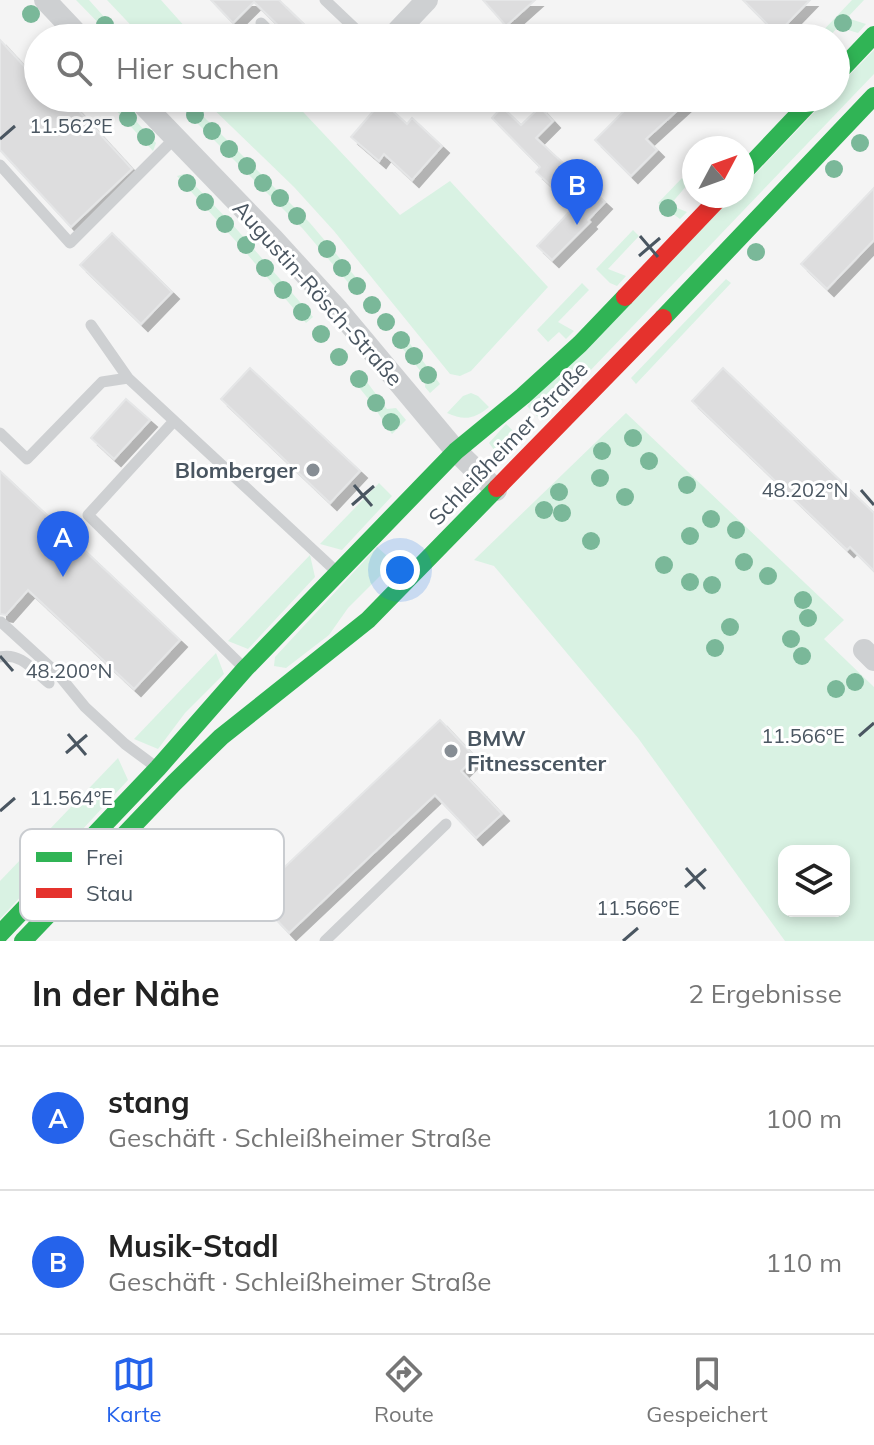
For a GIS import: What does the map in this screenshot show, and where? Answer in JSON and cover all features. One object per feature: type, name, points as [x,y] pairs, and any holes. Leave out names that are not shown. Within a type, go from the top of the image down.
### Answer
[{"type":"main road","points":[[850,60],[874,35]]},
{"type":"main road","name":"Schleißheimer Straße","points":[[130,829],[221,737],[368,620],[874,96]]},
{"type":"main road","points":[[754,161],[801,112]]},
{"type":"main road","name":"Schleißheimer Straße","points":[[100,829],[245,669],[456,451],[580,344],[710,208]]},
{"type":"main road","name":"Schleißheimer Straße","points":[[0,934],[20,913]]},
{"type":"main road","name":"Schleißheimer Straße","points":[[23,941],[42,921]]},
{"type":"street","points":[[45,0],[68,24]]},
{"type":"street","points":[[404,24],[427,0]]},
{"type":"street","name":"Augustin-Rösch-Straße","points":[[150,112],[274,240],[338,310],[456,451],[496,490]]},
{"type":"lane","points":[[325,0],[350,24]]},
{"type":"lane","points":[[0,165],[70,243],[175,138]]},
{"type":"lane","points":[[91,325],[128,378],[338,573]]},
{"type":"lane","points":[[0,433],[27,459],[102,382],[128,378]]},
{"type":"lane","points":[[174,421],[88,515],[245,669]]},
{"type":"lane","points":[[1,622],[95,717],[174,783]]},
{"type":"lane","points":[[0,657],[10,655],[54,678]]},
{"type":"lane","points":[[325,941],[446,824]]},
{"type":"green space","points":[[76,0],[89,0],[110,24],[99,24]]},
{"type":"green space","points":[[107,0],[161,0],[182,24],[130,24]]},
{"type":"green space","points":[[852,0],[864,0],[847,18],[866,24],[858,33],[850,31],[850,24],[829,24]]},
{"type":"green space","points":[[874,50],[874,74],[850,99],[850,75]]},
{"type":"green space","points":[[118,112],[128,112],[156,143],[153,151]]},
{"type":"green space","points":[[186,112],[201,114],[310,223],[364,287],[357,293],[303,229]]},
{"type":"green space","points":[[216,112],[303,112],[400,215],[450,181],[548,287],[471,371],[460,376],[450,374],[334,231],[294,187]]},
{"type":"green space","points":[[815,112],[838,112],[754,199],[754,175]]},
{"type":"green space","points":[[184,174],[313,317],[306,323],[177,176]]},
{"type":"green space","points":[[682,178],[682,191],[670,205],[687,212],[680,219],[658,203]]},
{"type":"green space","points":[[722,208],[746,208],[542,421],[527,406]]},
{"type":"green space","points":[[633,230],[639,236],[608,269],[626,276],[617,286],[596,269]]},
{"type":"green space","points":[[726,279],[731,283],[636,384],[631,378]]},
{"type":"green space","points":[[582,283],[589,290],[558,322],[574,331],[566,339],[559,332],[548,342],[537,330]]},
{"type":"green space","points":[[402,333],[440,384],[430,393],[425,387],[426,378],[395,339]]},
{"type":"green space","points":[[361,374],[387,409],[396,408],[406,420],[392,434],[353,380]]},
{"type":"green space","points":[[471,393],[489,407],[469,418],[447,413],[463,396]]},
{"type":"green space","points":[[626,413],[844,620],[824,639],[874,687],[874,941],[785,941],[638,738],[494,566],[474,560]]},
{"type":"green space","points":[[506,424],[523,440],[510,450],[495,451],[489,443]]},
{"type":"green space","points":[[379,483],[392,496],[342,550],[320,544]]},
{"type":"green space","points":[[377,547],[394,562],[348,608],[329,635],[286,668],[274,666],[275,657]]},
{"type":"green space","points":[[310,555],[315,577],[248,649],[228,641]]},
{"type":"green space","points":[[216,653],[224,674],[185,713],[158,749],[134,739]]},
{"type":"green space","points":[[118,758],[128,780],[83,829],[50,829]]},
{"type":"green space","points":[[20,860],[20,897],[0,919],[0,881]]},
{"type":"building","points":[[211,0],[279,0],[304,24],[277,24],[254,2],[233,23]]},
{"type":"building","points":[[483,0],[535,0],[508,24],[504,24]]},
{"type":"building","points":[[743,0],[810,0],[787,24],[767,24]]},
{"type":"building","points":[[0,40],[24,66],[24,112],[80,112],[132,169],[71,227],[0,150]]},
{"type":"building","points":[[373,112],[394,112],[407,124],[412,118],[442,146],[412,180],[384,154],[379,161],[351,137]]},
{"type":"building","points":[[497,112],[507,112],[521,125],[535,112],[545,112],[553,121],[536,138],[605,202],[588,220],[590,222],[552,260],[537,246],[574,207],[536,172],[540,167],[492,118]]},
{"type":"building","points":[[623,112],[676,112],[646,139],[657,150],[631,176],[595,140]]},
{"type":"building","points":[[874,188],[874,240],[827,289],[801,264]]},
{"type":"building","points":[[112,233],[172,292],[141,324],[80,265]]},
{"type":"building","points":[[250,368],[360,471],[330,503],[221,399]]},
{"type":"building","points":[[723,368],[874,513],[874,571],[850,547],[847,550],[692,401]]},
{"type":"building","points":[[126,399],[150,420],[114,459],[91,438]]},
{"type":"building","points":[[0,471],[180,640],[134,689],[28,590],[6,615],[0,614]]},
{"type":"building","points":[[440,720],[475,757],[461,771],[502,814],[476,838],[435,795],[289,933],[278,921],[284,921],[284,868]]},
{"type":"traffic: fast","points":[[850,60],[874,35]]},
{"type":"traffic: fast","points":[[663,318],[874,96]]},
{"type":"traffic: fast","points":[[754,161],[801,112]]},
{"type":"traffic: fast","points":[[100,829],[245,669],[456,451],[523,396],[625,297]]},
{"type":"traffic: fast","points":[[130,829],[221,737],[368,620],[497,488]]},
{"type":"traffic: fast","points":[[0,934],[20,913]]},
{"type":"traffic: fast","points":[[23,941],[42,921]]},
{"type":"traffic: jam","points":[[625,297],[710,208]]},
{"type":"traffic: jam","points":[[497,488],[663,318]]},
{"type":"place","name":"Musik-Stadl","points":[[577,225]]},
{"type":"place","name":"Blomberger","points":[[313,470]]},
{"type":"place","name":"stang","points":[[63,577]]},
{"type":"place","name":"BMW Fitnesscenter","points":[[451,751]]}]
